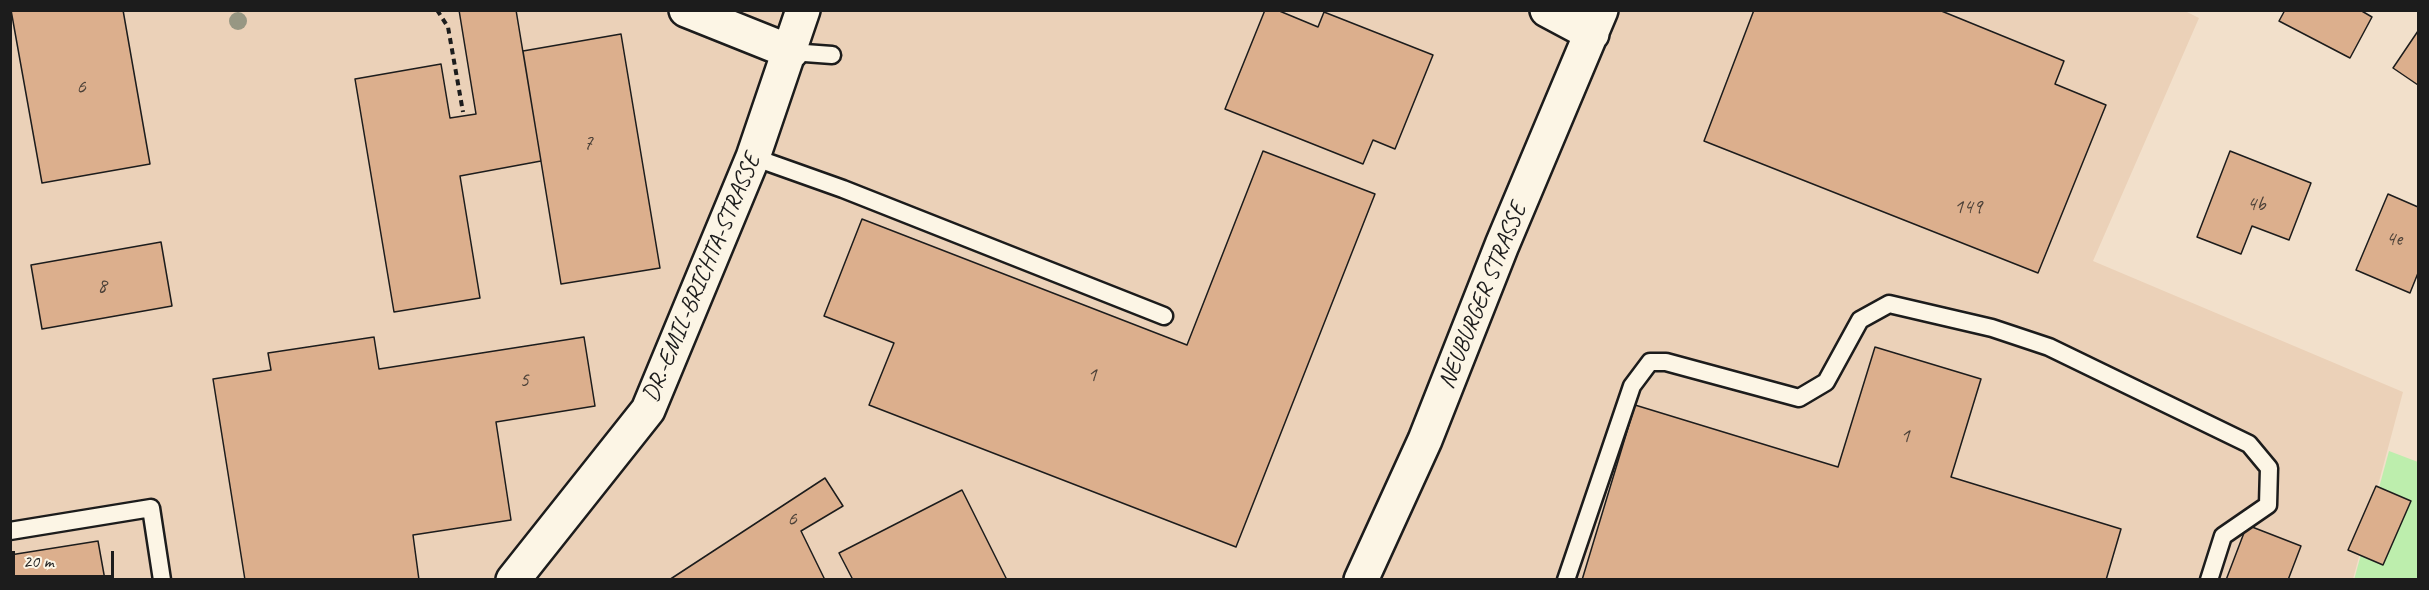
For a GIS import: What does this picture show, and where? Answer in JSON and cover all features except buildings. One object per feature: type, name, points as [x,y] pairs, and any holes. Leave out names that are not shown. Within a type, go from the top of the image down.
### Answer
[{"type":"street","points":[[686,10],[790,52]]},
{"type":"street","name":"DR.-EMIL-BRICHTA-STRASSE","points":[[513,579],[648,410],[753,157],[803,10]]},
{"type":"street","points":[[1547,10],[1597,22]]},
{"type":"street","name":"NEUBURGER STRASSE","points":[[1361,579],[1425,440],[1502,245],[1597,22]]},
{"type":"lane","points":[[790,52],[832,55]]},
{"type":"lane","points":[[753,157],[843,189],[1164,316]]},
{"type":"lane","points":[[1566,579],[1632,386],[1650,362],[1666,362],[1799,398],[1826,382],[1860,320],[1889,304],[1992,328],[2049,347],[2249,444],[2269,468],[2268,505],[2223,536],[2209,579]]},
{"type":"lane","points":[[10,531],[151,508],[162,579]]},
{"type":"path","points":[[437,10],[448,27],[464,112]]},
{"type":"shaded area","points":[[10,11],[2185,11],[2199,18],[2093,261],[2403,392],[2353,579],[11,579]]},
{"type":"green space","points":[[2389,451],[2418,462],[2418,579],[2354,580]]}]
